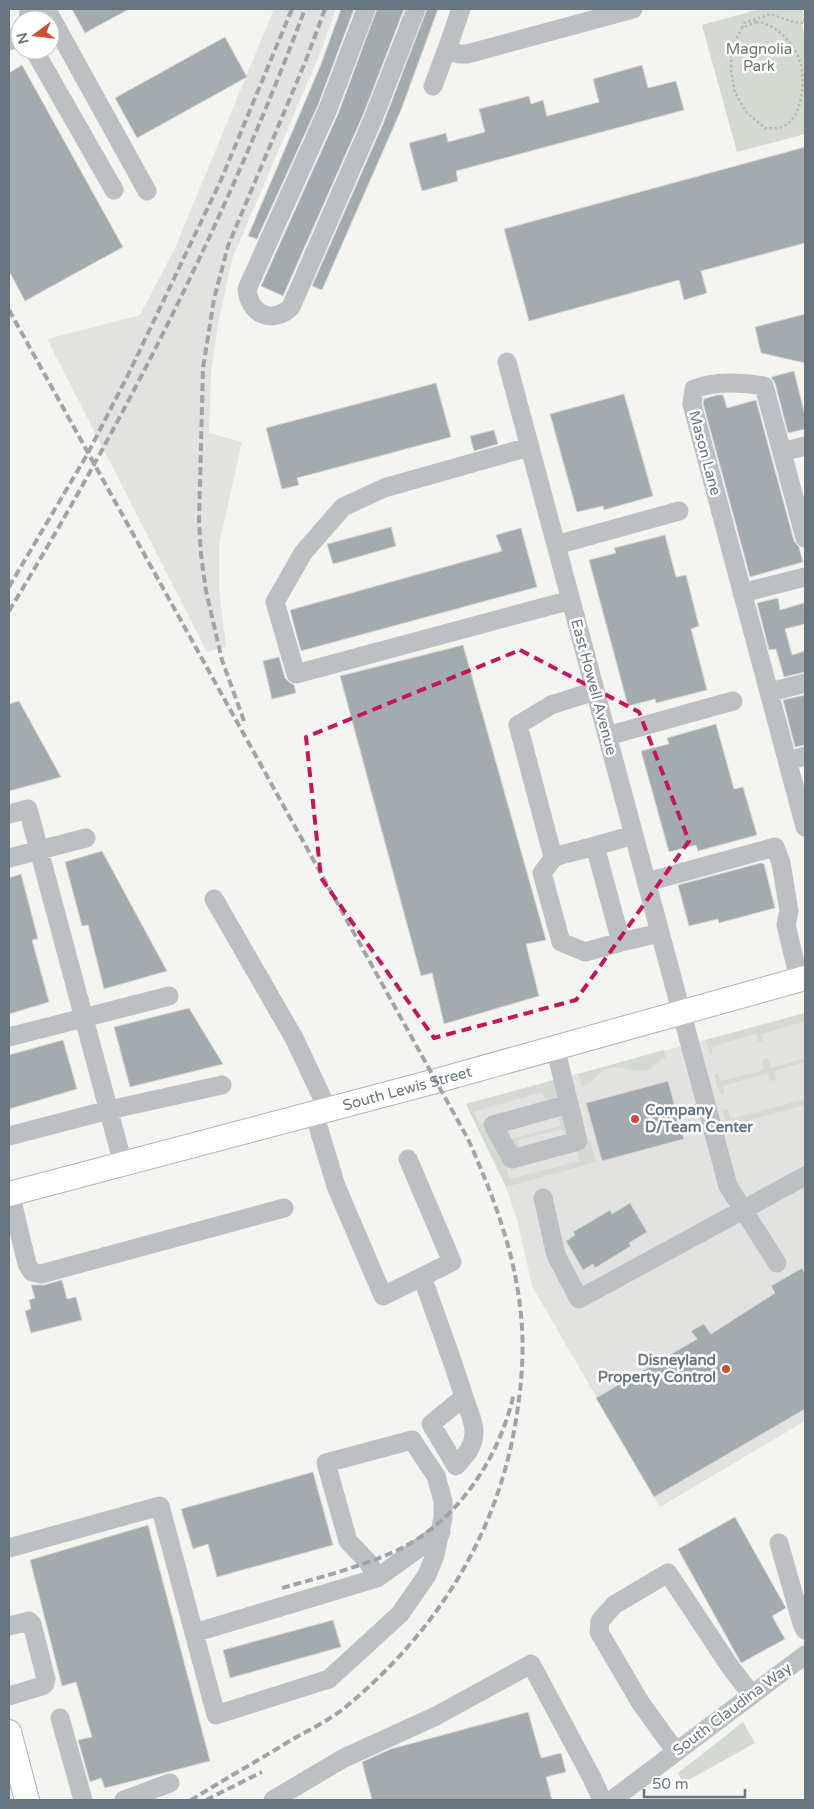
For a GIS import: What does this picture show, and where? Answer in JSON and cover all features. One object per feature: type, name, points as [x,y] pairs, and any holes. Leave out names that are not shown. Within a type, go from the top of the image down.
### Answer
[{"type":"main road","name":"South Lewis Street","points":[[9,1194],[321,1111],[802,979]]},
{"type":"main road","points":[[9,1732],[27,1800]]},
{"type":"street","points":[[44,9],[48,12],[148,191]]},
{"type":"street","points":[[366,9],[328,109],[247,289],[248,297],[255,310],[269,316],[285,313],[291,307],[373,119],[416,9]]},
{"type":"street","points":[[433,86],[461,9]]},
{"type":"street","points":[[447,49],[459,54],[467,54],[632,9]]},
{"type":"street","points":[[40,60],[114,190]]},
{"type":"street","name":"East Howell Avenue","points":[[507,362],[728,1186],[777,1263]]},
{"type":"street","name":"Mason Lane","points":[[804,530],[764,386],[752,384],[714,384],[694,389],[692,404],[742,593],[770,692],[796,758],[805,827]]},
{"type":"street","points":[[782,452],[805,446]]},
{"type":"street","points":[[530,447],[384,488],[343,507],[303,553],[275,602],[296,674],[571,600]]},
{"type":"street","points":[[556,545],[679,510]]},
{"type":"street","points":[[742,593],[805,577]]},
{"type":"street","points":[[770,692],[805,683]]},
{"type":"street","points":[[555,856],[553,857],[518,725],[551,705],[595,691]]},
{"type":"street","points":[[607,736],[732,701]]},
{"type":"street","points":[[9,814],[28,809],[123,1164]]},
{"type":"street","points":[[634,835],[555,856],[542,873],[561,942],[585,952],[660,933]]},
{"type":"street","points":[[9,858],[86,838]]},
{"type":"street","points":[[595,846],[621,942]]},
{"type":"street","points":[[647,882],[775,847],[781,863],[788,911],[786,925],[802,979]]},
{"type":"street","points":[[214,899],[294,1038],[321,1111],[336,1186],[383,1296],[452,1262],[408,1159]]},
{"type":"street","points":[[9,1037],[169,996]]},
{"type":"street","points":[[555,1047],[569,1104]]},
{"type":"street","points":[[9,1136],[109,1110],[222,1085]]},
{"type":"street","points":[[543,1198],[556,1255],[579,1299],[805,1176]]},
{"type":"street","points":[[9,1194],[29,1269],[41,1274],[284,1208]]},
{"type":"street","points":[[422,1277],[450,1352],[464,1397]]},
{"type":"street","points":[[9,1548],[160,1506],[216,1715],[329,1679],[400,1614],[427,1575],[441,1532],[443,1518],[443,1501],[436,1476],[412,1440],[326,1463],[348,1541],[368,1562],[377,1578]]},
{"type":"street","points":[[194,1633],[377,1578],[441,1532]]},
{"type":"street","points":[[780,1543],[805,1630]]},
{"type":"street","points":[[676,1752],[640,1702],[599,1632],[600,1622],[614,1605],[668,1573],[731,1668],[752,1694]]},
{"type":"street","points":[[9,1626],[29,1621],[32,1624],[46,1680],[45,1684],[9,1696]]},
{"type":"street","name":"South Claudina Way","points":[[612,1800],[805,1654]]},
{"type":"street","points":[[273,1800],[344,1758],[436,1716],[531,1664],[602,1800]]},
{"type":"street","points":[[60,1718],[83,1800]]},
{"type":"street","points":[[124,1800],[170,1783]]},
{"type":"path","points":[[742,28],[756,22],[762,22],[779,32],[792,46],[801,65],[801,102],[794,118],[781,127],[765,128],[747,113],[735,93],[731,70],[732,47],[744,23],[771,14],[793,22],[804,23],[805,12]]},
{"type":"path","points":[[801,65],[805,64]]},
{"type":"highlighted area","points":[[520,650],[639,712],[689,841],[576,1000],[434,1038],[321,878],[306,737]]},
{"type":"shaded area","points":[[274,9],[336,9],[319,56],[232,259],[218,324],[211,374],[209,433],[242,442],[219,544],[219,588],[226,647],[207,652],[47,339],[140,315],[175,248]]},
{"type":"shaded area","points":[[805,1013],[805,1421],[660,1507],[532,1286],[518,1223],[505,1184],[466,1104]]},
{"type":"green space","name":"Magnolia Park","points":[[760,9],[803,9],[802,26],[805,38],[805,134],[737,152],[702,25]]},
{"type":"green space","points":[[805,1013],[805,1027],[803,1022],[761,1034],[763,1041],[758,1042],[756,1034],[711,1047],[713,1053],[710,1054],[706,1040]]},
{"type":"green space","points":[[664,1050],[666,1058],[646,1070],[607,1069],[582,1086],[578,1074]]},
{"type":"green space","points":[[805,1058],[805,1062],[774,1071],[776,1080],[770,1080],[767,1073],[723,1086],[724,1095],[719,1093],[714,1075],[717,1072],[721,1081],[764,1070],[762,1061],[765,1059],[768,1059],[771,1068]]},
{"type":"green space","points":[[554,1080],[559,1096],[545,1100],[542,1092],[473,1112],[506,1166],[510,1179],[579,1161],[577,1150],[588,1147],[587,1141],[590,1140],[596,1162],[506,1187],[466,1104]]},
{"type":"green space","points":[[805,1099],[805,1105],[733,1125],[735,1135],[729,1136],[727,1127],[724,1128],[723,1112],[725,1109],[728,1109],[731,1119]]},
{"type":"green space","points":[[563,1117],[568,1136],[564,1137],[562,1129],[518,1140],[520,1149],[513,1151],[502,1130],[508,1129],[511,1139],[561,1126],[559,1118]]},
{"type":"green space","points":[[743,1722],[755,1743],[683,1783],[678,1773]]},
{"type":"building","points":[[72,9],[129,9],[85,33]]},
{"type":"building","points":[[341,9],[354,9],[318,105],[257,239],[248,236],[321,64]]},
{"type":"building","points":[[377,9],[404,9],[363,115],[283,296],[261,286],[338,114]]},
{"type":"building","points":[[427,9],[438,9],[401,110],[322,290],[312,286],[383,124]]},
{"type":"building","points":[[225,37],[247,77],[137,138],[115,98]]},
{"type":"building","points":[[22,65],[123,247],[25,301],[9,271],[9,73]]},
{"type":"building","points":[[642,65],[648,88],[676,81],[684,110],[456,171],[458,181],[422,191],[409,143],[446,133],[448,142],[485,132],[479,109],[529,96],[531,104],[543,100],[547,116],[599,102],[593,79]]},
{"type":"building","points":[[805,147],[805,243],[701,271],[707,293],[684,300],[679,280],[529,321],[504,229]]},
{"type":"building","points":[[805,314],[805,363],[761,353],[755,327]]},
{"type":"building","points":[[794,371],[805,415],[805,429],[788,433],[775,383],[771,377]]},
{"type":"building","points":[[436,383],[451,437],[297,478],[299,485],[282,489],[266,428]]},
{"type":"building","points":[[624,394],[653,496],[604,510],[603,506],[577,512],[550,414]]},
{"type":"building","points":[[723,395],[727,408],[756,400],[794,541],[799,547],[803,562],[750,577],[703,403],[704,399]]},
{"type":"building","points":[[494,430],[498,444],[474,451],[470,436]]},
{"type":"building","points":[[391,527],[396,546],[333,564],[327,544]]},
{"type":"building","points":[[521,528],[537,587],[301,651],[290,610],[502,551],[496,535]]},
{"type":"building","points":[[665,535],[676,577],[686,575],[699,626],[691,629],[707,690],[656,703],[655,699],[628,706],[589,560],[616,553],[614,548]]},
{"type":"building","points":[[778,598],[780,610],[804,603],[805,624],[785,629],[792,655],[805,651],[805,672],[784,677],[776,649],[769,650],[757,603]]},
{"type":"building","points":[[463,645],[546,940],[526,944],[539,996],[444,1024],[432,973],[421,976],[340,676]]},
{"type":"building","points":[[279,657],[285,678],[294,685],[296,693],[272,699],[263,661]]},
{"type":"building","points":[[805,695],[805,745],[795,747],[783,700]]},
{"type":"building","points":[[19,701],[61,777],[9,791],[9,704]]},
{"type":"building","points":[[716,724],[734,789],[743,787],[757,835],[698,851],[696,845],[669,852],[641,751],[669,744],[667,738]]},
{"type":"building","points":[[102,851],[167,971],[104,989],[88,925],[82,926],[65,862]]},
{"type":"building","points":[[761,863],[764,864],[775,908],[719,923],[718,919],[689,926],[678,885]]},
{"type":"building","points":[[21,874],[38,939],[32,940],[49,1002],[9,1014],[9,878]]},
{"type":"building","points":[[189,1008],[223,1064],[130,1087],[114,1027]]},
{"type":"building","points":[[63,1040],[77,1089],[9,1109],[9,1055]]},
{"type":"building","name":"Company D/Team Center","points":[[668,1081],[684,1139],[602,1161],[586,1103]]},
{"type":"building","points":[[630,1203],[647,1232],[629,1243],[631,1246],[595,1268],[593,1264],[583,1270],[566,1241],[575,1235],[573,1232],[610,1210],[612,1214]]},
{"type":"building","name":"Disneyland Property Control","points":[[802,1268],[805,1274],[805,1409],[654,1497],[596,1398],[697,1339],[691,1331],[704,1324],[711,1334],[775,1293],[771,1286]]},
{"type":"building","points":[[62,1280],[67,1299],[76,1297],[82,1320],[31,1333],[25,1311],[31,1309],[29,1300],[35,1298],[31,1285],[44,1285]]},
{"type":"building","points":[[313,1472],[333,1545],[217,1577],[208,1544],[193,1549],[181,1509]]},
{"type":"building","points":[[735,1517],[786,1608],[772,1616],[785,1639],[741,1663],[678,1549]]},
{"type":"building","points":[[148,1525],[210,1761],[105,1788],[101,1778],[90,1782],[78,1740],[92,1737],[76,1682],[62,1686],[30,1560]]},
{"type":"building","points":[[333,1620],[341,1647],[230,1678],[223,1650]]},
{"type":"building","points":[[528,1712],[541,1758],[561,1753],[566,1772],[546,1777],[552,1800],[372,1800],[362,1762],[391,1749]]},
{"type":"railway","points":[[9,587],[88,453],[128,375],[221,180],[292,9]]},
{"type":"railway","points":[[9,611],[94,465],[171,317],[242,165],[305,9]]},
{"type":"railway","points":[[244,721],[222,660],[206,591],[201,555],[199,521],[203,368],[214,299],[228,246],[306,60],[325,9]]},
{"type":"railway","points":[[9,310],[468,1139],[507,1241],[520,1306],[522,1341],[519,1399],[511,1446],[499,1490],[482,1532],[462,1572],[437,1610],[409,1646],[377,1679],[342,1710],[191,1800]]},
{"type":"railway","points":[[282,1588],[370,1562],[420,1538],[439,1522],[473,1485],[487,1463],[498,1440],[514,1393]]},
{"type":"railway","points":[[206,1800],[262,1772]]},
{"type":"place","name":"Company D/Team Center","points":[[635,1119]]},
{"type":"place","name":"Disneyland Property Control","points":[[726,1369]]}]
